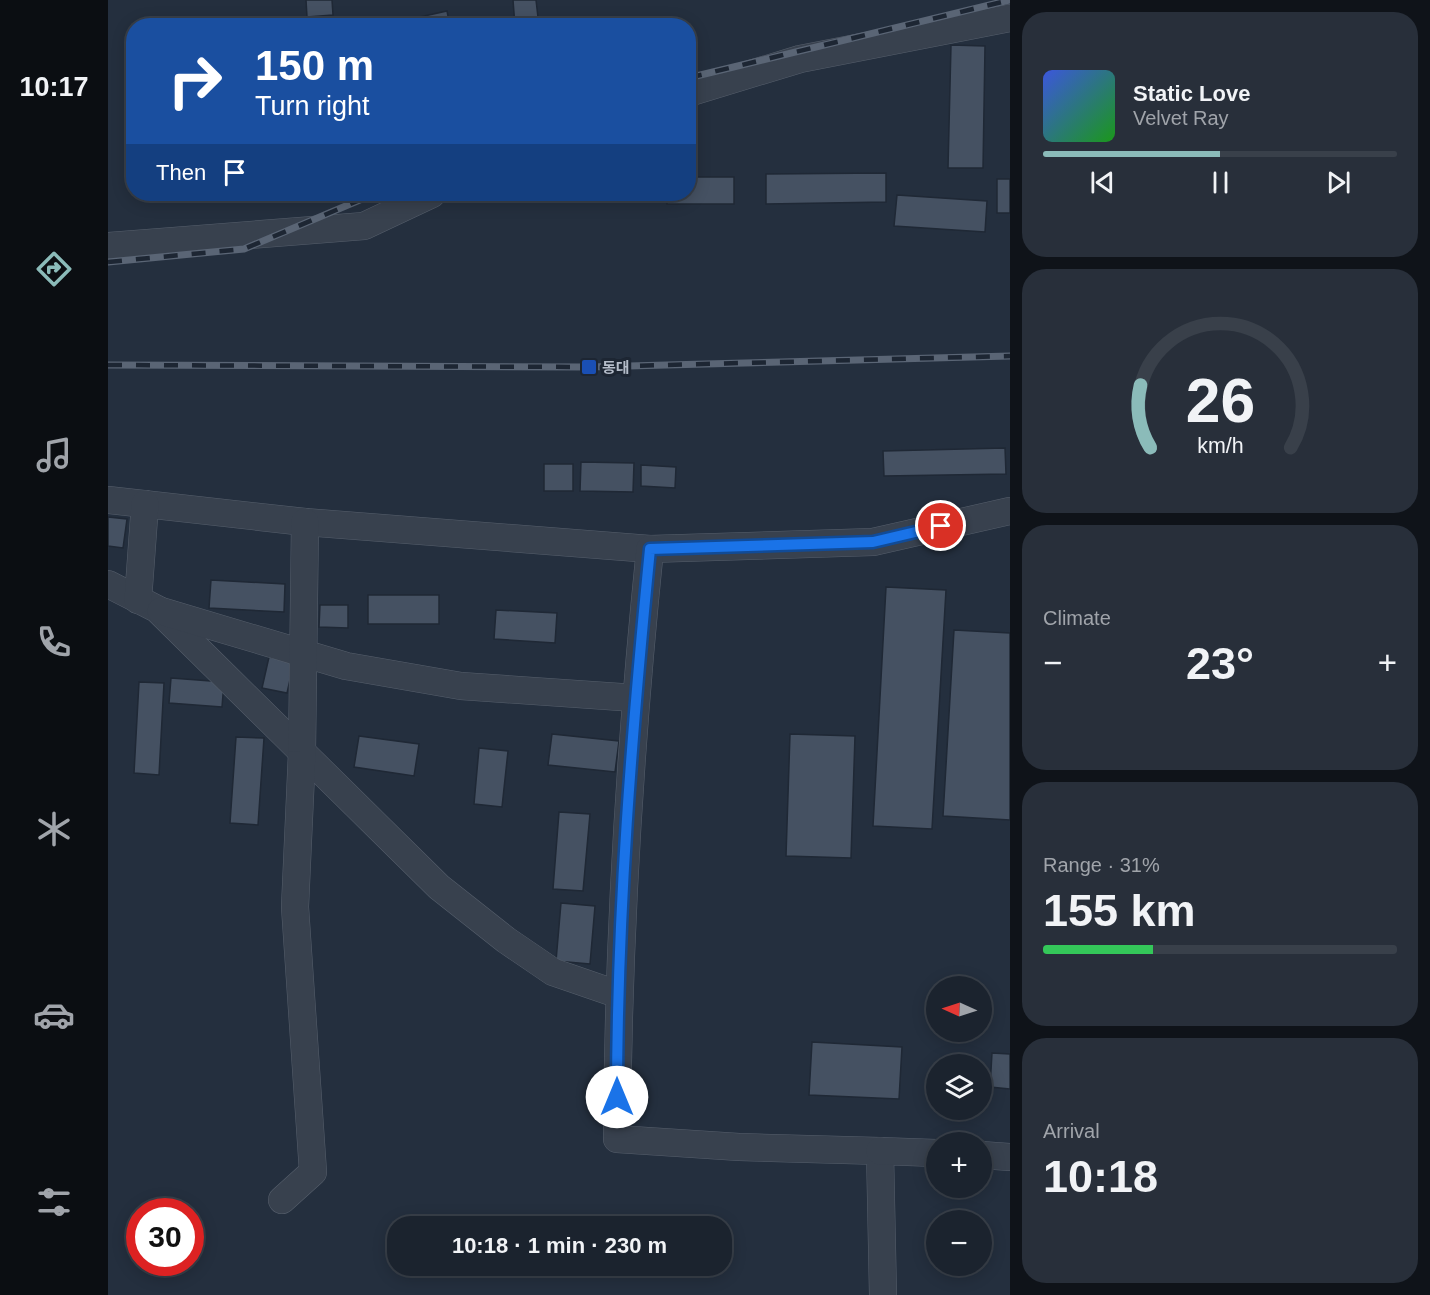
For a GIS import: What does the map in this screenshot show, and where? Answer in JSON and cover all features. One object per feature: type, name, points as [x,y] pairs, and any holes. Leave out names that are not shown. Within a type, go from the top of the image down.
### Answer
[{"type":"street","points":[[696,91],[800,59],[1010,18]]},
{"type":"street","points":[[108,246],[364,226],[417,201]]},
{"type":"street","points":[[108,500],[305,522],[650,549],[873,542],[1010,511]]},
{"type":"street","points":[[145,504],[148,604],[439,887],[506,940],[553,972],[617,994]]},
{"type":"street","points":[[282,1200],[313,1172],[295,907],[302,752],[305,522]]},
{"type":"street","points":[[650,549],[635,698],[617,994],[617,1139],[739,1147],[926,1153]]},
{"type":"street","points":[[108,584],[148,604],[346,666],[461,686],[635,698]]},
{"type":"street","points":[[880,1151],[883,1295]]},
{"type":"street","points":[[992,1156],[1010,1157]]},
{"type":"building","points":[[306,0],[332,0],[333,15],[307,17]]},
{"type":"building","points":[[513,0],[536,0],[538,18],[514,18]]},
{"type":"building","points":[[447,11],[448,18],[415,18]]},
{"type":"building","points":[[951,45],[985,46],[983,168],[948,168]]},
{"type":"building","points":[[886,173],[886,202],[766,204],[766,174]]},
{"type":"building","points":[[696,177],[734,177],[734,204],[667,204],[667,201],[696,201]]},
{"type":"building","points":[[997,179],[1010,179],[1010,213],[997,213]]},
{"type":"building","points":[[897,195],[987,201],[985,232],[894,226]]},
{"type":"building","points":[[1005,448],[1006,474],[884,476],[883,451]]},
{"type":"building","points":[[581,462],[634,463],[633,492],[580,491]]},
{"type":"building","points":[[544,464],[573,464],[573,491],[544,491]]},
{"type":"building","points":[[641,465],[676,467],[675,488],[641,486]]},
{"type":"building","points":[[108,517],[127,519],[123,548],[108,546]]},
{"type":"building","points":[[211,580],[285,584],[284,612],[209,608]]},
{"type":"building","points":[[886,587],[946,590],[932,829],[873,826]]},
{"type":"building","points":[[368,595],[439,595],[439,624],[368,624]]},
{"type":"building","points":[[320,605],[348,605],[348,628],[319,627]]},
{"type":"building","points":[[496,610],[557,613],[555,643],[494,639]]},
{"type":"building","points":[[954,630],[1010,633],[1010,820],[943,816]]},
{"type":"building","points":[[269,657],[294,662],[287,693],[262,688]]},
{"type":"building","points":[[171,678],[224,682],[222,707],[169,703]]},
{"type":"building","points":[[139,682],[164,683],[159,775],[134,773]]},
{"type":"building","points":[[552,734],[619,741],[615,772],[548,765]]},
{"type":"building","points":[[790,734],[855,736],[851,858],[786,856]]},
{"type":"building","points":[[359,736],[419,744],[414,776],[354,767]]},
{"type":"building","points":[[236,737],[264,738],[258,825],[230,823]]},
{"type":"building","points":[[479,748],[508,751],[502,807],[474,804]]},
{"type":"building","points":[[559,812],[590,814],[583,891],[553,889]]},
{"type":"building","points":[[561,903],[595,906],[590,964],[556,961]]},
{"type":"building","points":[[812,1042],[902,1047],[899,1099],[809,1095]]},
{"type":"building","points":[[992,1054],[1010,1054],[1010,1089],[992,1087]]},
{"type":"railway","points":[[696,76],[1010,0]]},
{"type":"railway","points":[[108,262],[244,249],[357,201]]},
{"type":"railway","points":[[108,365],[589,367],[1010,356]]},
{"type":"place","name":"동대","points":[[589,367]]},
{"type":"route","points":[[617,1097],[617,994],[635,698],[650,549],[873,542],[941,526]]}]
